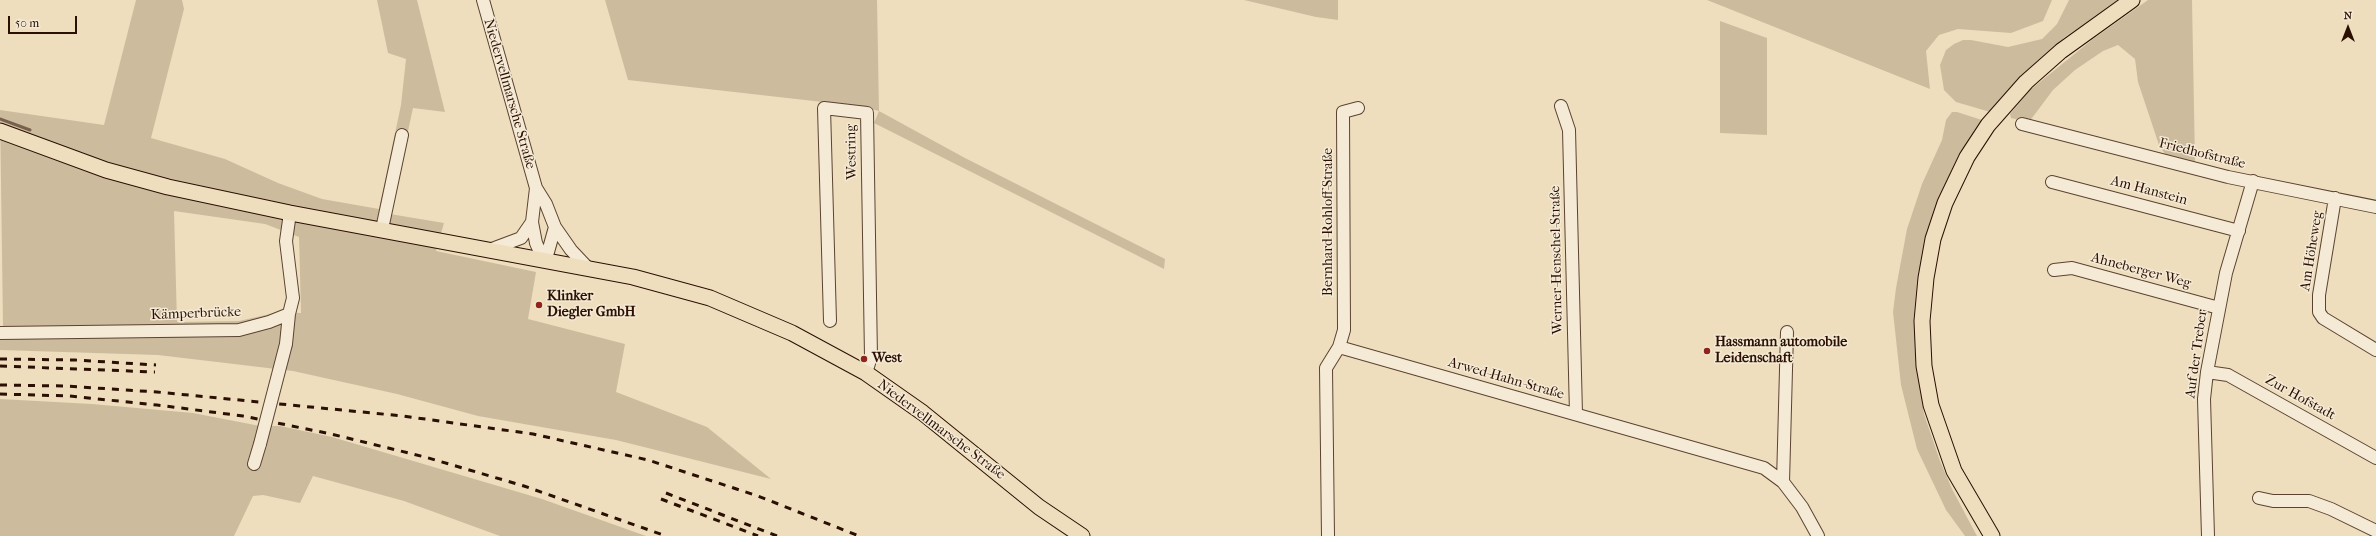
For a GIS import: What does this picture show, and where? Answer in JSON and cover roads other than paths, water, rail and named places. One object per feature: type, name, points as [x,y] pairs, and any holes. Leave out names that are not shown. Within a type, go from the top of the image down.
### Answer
[{"type":"main road","points":[[1992,536],[1954,471],[1931,405],[1924,366],[1922,321],[1926,278],[1934,239],[1945,203],[1967,157],[1988,125],[2026,82],[2061,51],[2132,0]]},
{"type":"main road","name":"Niedervellmarsche Straße","points":[[0,131],[106,170],[168,187],[310,217],[543,259],[633,277],[710,298],[792,333],[866,373],[923,413],[1040,507],[1082,536]]},
{"type":"street","name":"Niedervellmarsche Straße","points":[[483,0],[536,188],[546,204],[555,227],[570,250],[588,268]]},
{"type":"street","name":"Werner-Henschel-Straße","points":[[1561,106],[1569,130],[1576,414]]},
{"type":"street","name":"Westring","points":[[830,320],[824,108],[866,113],[871,357],[866,373]]},
{"type":"street","name":"Bernhard-Rohloff-Straße","points":[[1339,347],[1344,330],[1343,112],[1358,108]]},
{"type":"street","name":"Friedhofstraße","points":[[2022,124],[2180,165],[2376,207]]},
{"type":"street","points":[[382,230],[402,135]]},
{"type":"street","name":"Auf der Treber","points":[[2208,536],[2205,429],[2207,372],[2219,308],[2252,181]]},
{"type":"street","name":"Am Hanstein","points":[[2052,182],[2239,231]]},
{"type":"street","name":"Niedervellmarsche Straße","points":[[536,188],[532,222],[536,243],[543,259]]},
{"type":"street","name":"Am Höheweg","points":[[2335,198],[2319,295],[2319,312],[2323,318],[2376,350]]},
{"type":"street","points":[[254,464],[286,344],[289,314],[293,298],[286,241],[290,213]]},
{"type":"street","name":"Niedervellmarsche Straße","points":[[489,250],[521,238],[532,222]]},
{"type":"street","points":[[543,259],[548,252],[555,227]]},
{"type":"street","name":"Ahneberger Weg","points":[[2054,270],[2072,268],[2219,308]]},
{"type":"street","name":"Kämperbrücke","points":[[0,333],[239,330],[269,322],[289,314]]},
{"type":"street","points":[[1783,482],[1787,332]]},
{"type":"street","name":"Arwed-Hahn-Straße","points":[[1339,347],[1764,468],[1783,482],[1802,507],[1818,536]]},
{"type":"street","points":[[1328,536],[1326,368],[1339,347]]},
{"type":"street","name":"Zur Hofstadt","points":[[2207,372],[2228,375],[2376,458]]},
{"type":"street","points":[[2259,498],[2273,501],[2309,502],[2331,509],[2376,531]]},
{"type":"waterway","points":[[0,119],[30,130]]},
{"type":"railway","points":[[0,359],[75,360],[156,365]]},
{"type":"railway","points":[[0,366],[155,372]]},
{"type":"railway","points":[[0,385],[65,386],[157,392],[403,416],[533,434],[648,460],[758,496],[859,536]]},
{"type":"railway","points":[[0,394],[69,396],[157,405],[243,416],[331,434],[425,457],[524,486],[666,536]]},
{"type":"railway","points":[[666,493],[777,536]]},
{"type":"railway","points":[[661,499],[758,536]]},
{"type":"place","name":"Klinker Diegler GmbH","points":[[539,305]]},
{"type":"place","name":"Hassmann automobile Leidenschaft","points":[[1707,351]]},
{"type":"place","name":"West","points":[[864,359]]}]
